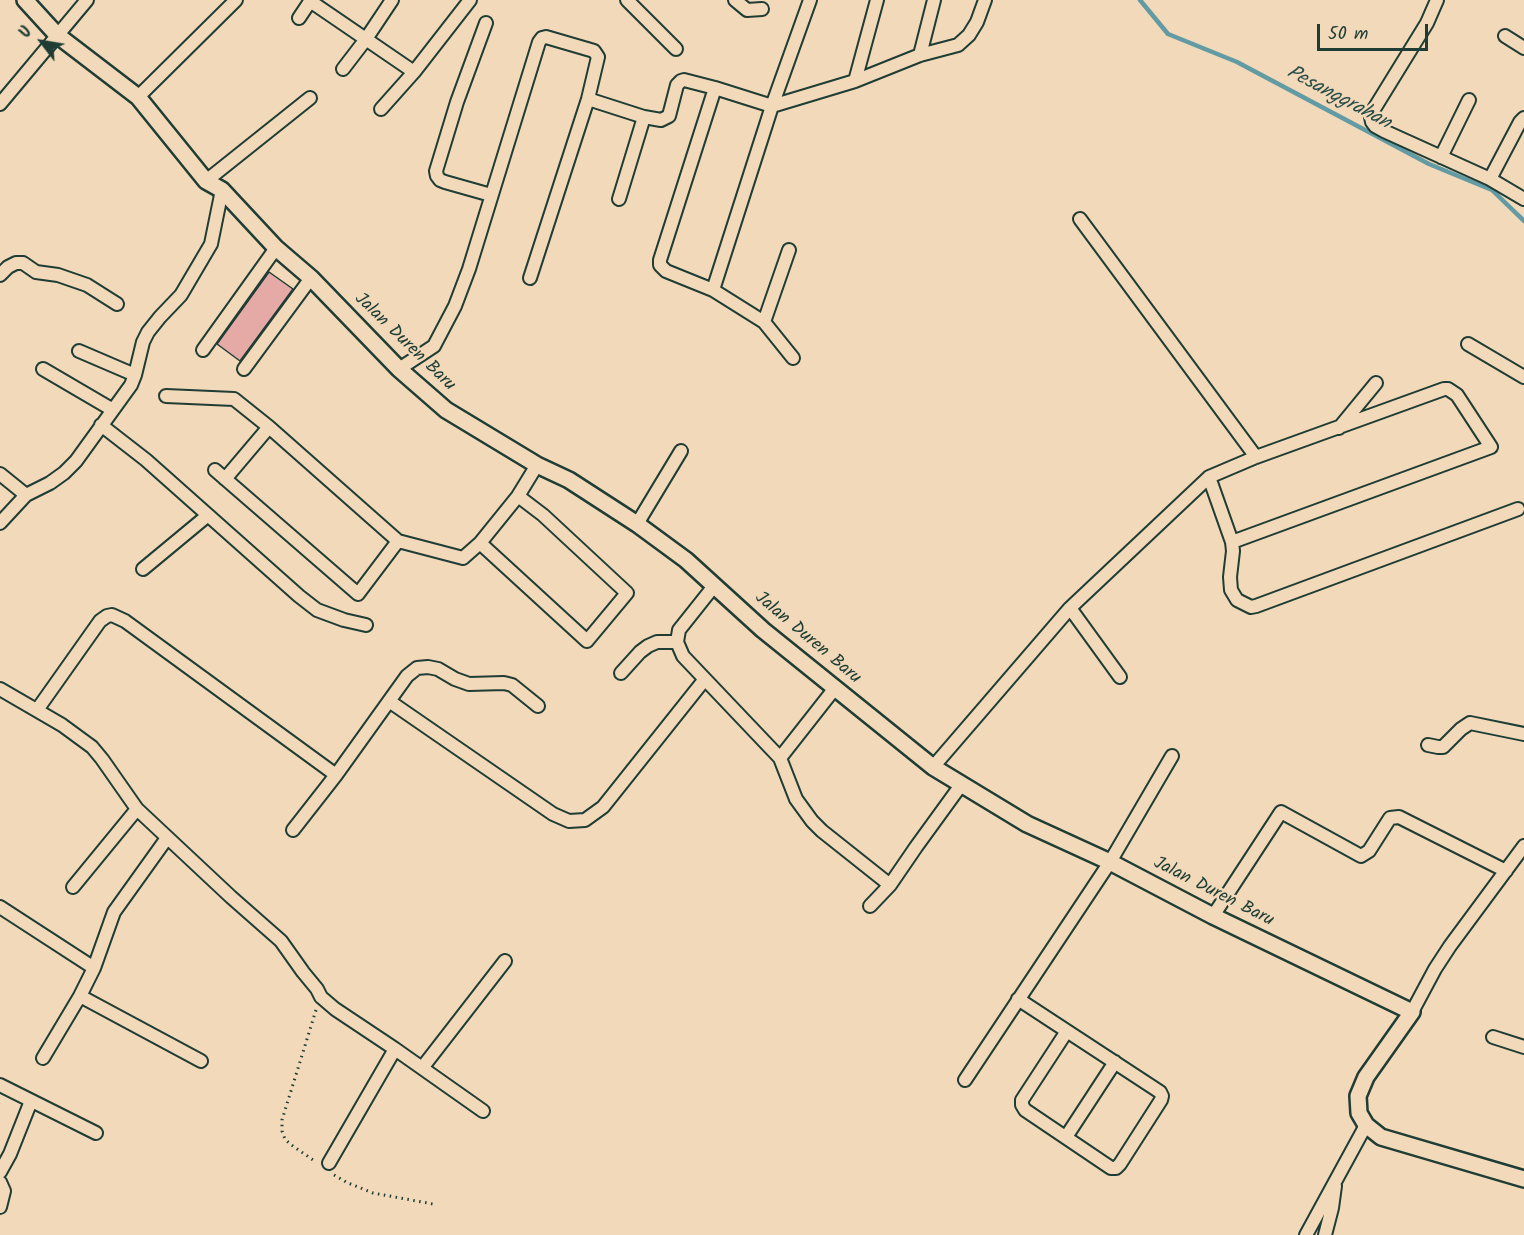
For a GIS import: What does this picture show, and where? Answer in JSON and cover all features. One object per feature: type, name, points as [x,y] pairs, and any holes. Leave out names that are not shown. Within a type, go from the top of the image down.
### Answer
[{"type":"street","name":"Jalan Duren Baru","points":[[25,0],[57,34],[138,97],[206,182],[222,190],[276,248],[311,278],[399,369],[446,410],[537,465],[569,480],[637,524],[686,560],[763,630],[933,767],[1027,824],[1110,862],[1213,916],[1412,1012]]},
{"type":"street","points":[[0,104],[87,0]]},
{"type":"street","points":[[138,97],[236,0]]},
{"type":"street","points":[[343,69],[392,0]]},
{"type":"street","points":[[381,109],[414,72],[470,0]]},
{"type":"street","points":[[627,0],[676,49]]},
{"type":"street","points":[[735,0],[747,9],[762,9]]},
{"type":"street","points":[[713,290],[772,106],[810,0]]},
{"type":"street","points":[[855,81],[877,0]]},
{"type":"street","points":[[920,55],[934,0]]},
{"type":"street","points":[[588,99],[644,117],[661,120],[670,113],[677,85],[687,80],[772,106],[855,81],[920,55],[958,45],[969,35],[977,22],[985,0]]},
{"type":"street","points":[[1437,0],[1427,23],[1371,117],[1375,126],[1384,131],[1490,179],[1524,199]]},
{"type":"street","points":[[299,18],[311,1],[414,72]]},
{"type":"street","points":[[486,23],[457,102],[436,171],[440,180],[491,195]]},
{"type":"street","points":[[1505,36],[1524,48]]},
{"type":"street","points":[[399,369],[434,346],[447,324],[469,269],[539,42],[546,37],[594,51],[598,57],[588,99],[530,278]]},
{"type":"street","points":[[715,88],[660,265],[666,271],[713,290],[764,322],[793,358]]},
{"type":"street","points":[[206,182],[310,98]]},
{"type":"street","points":[[1441,157],[1469,100]]},
{"type":"street","points":[[619,199],[644,117]]},
{"type":"street","points":[[1490,179],[1524,118]]},
{"type":"street","points":[[0,523],[26,495],[50,483],[76,461],[131,385],[148,332],[181,295],[211,244],[222,190]]},
{"type":"street","points":[[1080,219],[1256,457]]},
{"type":"street","points":[[203,351],[276,248]]},
{"type":"street","points":[[764,322],[789,250]]},
{"type":"street","points":[[0,275],[16,262],[23,263],[36,272],[58,275],[87,285],[117,304]]},
{"type":"street","points":[[244,369],[311,278]]},
{"type":"street","points":[[1468,344],[1524,377]]},
{"type":"street","points":[[80,351],[135,375]]},
{"type":"street","points":[[44,369],[113,410]]},
{"type":"street","points":[[1338,429],[1376,383]]},
{"type":"street","points":[[933,767],[1070,608],[1209,477],[1256,457],[1448,389],[1457,395],[1491,447],[1232,542]]},
{"type":"street","points":[[166,396],[234,399],[398,541],[463,558],[480,543],[518,496],[537,465]]},
{"type":"street","points":[[101,425],[146,460],[207,516],[317,610],[344,620],[366,624]]},
{"type":"street","points":[[225,479],[269,427]]},
{"type":"street","points":[[637,524],[681,451]]},
{"type":"street","points":[[215,470],[358,594],[398,541]]},
{"type":"street","points":[[0,474],[26,495]]},
{"type":"street","points":[[1209,477],[1232,542],[1231,590],[1233,596],[1251,607],[1518,509]]},
{"type":"street","points":[[480,543],[587,641],[627,593],[543,515],[518,496]]},
{"type":"street","points":[[143,569],[207,516]]},
{"type":"street","points":[[714,586],[679,630],[677,642],[683,656],[780,758],[796,800],[812,822],[890,885]]},
{"type":"street","points":[[1070,608],[1120,677]]},
{"type":"street","points":[[37,710],[100,621],[112,615],[124,621],[336,775]]},
{"type":"street","points":[[621,673],[648,646],[657,642],[677,642]]},
{"type":"street","points":[[293,830],[408,676],[417,668],[438,669],[469,684],[504,683],[512,685],[538,706]]},
{"type":"street","points":[[389,701],[553,814],[569,822],[585,819],[603,807],[705,679]]},
{"type":"street","points":[[780,758],[835,688]]},
{"type":"street","points":[[0,689],[62,725],[92,747],[137,808],[281,941],[321,997],[483,1111]]},
{"type":"street","points":[[1428,745],[1443,747],[1470,723],[1524,734]]},
{"type":"street","points":[[965,1080],[1110,862],[1172,756]]},
{"type":"street","points":[[870,906],[890,885],[961,785]]},
{"type":"street","points":[[73,887],[137,808]]},
{"type":"street","points":[[1213,916],[1281,812],[1361,856],[1369,851],[1390,818],[1399,817],[1506,871]]},
{"type":"street","points":[[43,1058],[94,968],[114,912],[167,837]]},
{"type":"street","points":[[1524,846],[1442,958],[1412,1012],[1366,1077],[1358,1096],[1359,1113],[1366,1125],[1381,1137],[1524,1179]]},
{"type":"street","points":[[0,908],[94,968]]},
{"type":"street","points":[[422,1068],[505,961]]},
{"type":"street","points":[[80,996],[201,1062]]},
{"type":"street","points":[[1018,999],[1161,1092],[1161,1100],[1116,1168],[1111,1167],[1022,1106],[1022,1100],[1067,1031]]},
{"type":"street","points":[[1493,1038],[1524,1047]]},
{"type":"street","points":[[325,1166],[395,1049]]},
{"type":"street","points":[[1066,1137],[1115,1062]]},
{"type":"street","points":[[0,1085],[96,1133]]},
{"type":"street","points":[[0,1172],[31,1101]]},
{"type":"street","points":[[1306,1235],[1366,1125]]},
{"type":"street","points":[[1325,1235],[1332,1208],[1335,1180]]},
{"type":"street","points":[[0,1182],[4,1191],[0,1207]]},
{"type":"path","points":[[321,997],[282,1120],[282,1131],[285,1138],[290,1144],[348,1183],[373,1193],[433,1204]]},
{"type":"building","points":[[269,272],[293,289],[240,361],[217,344]]},
{"type":"waterway","name":"Pesanggrahan","points":[[1140,0],[1168,34],[1237,62],[1429,164],[1492,190],[1524,221]]}]
